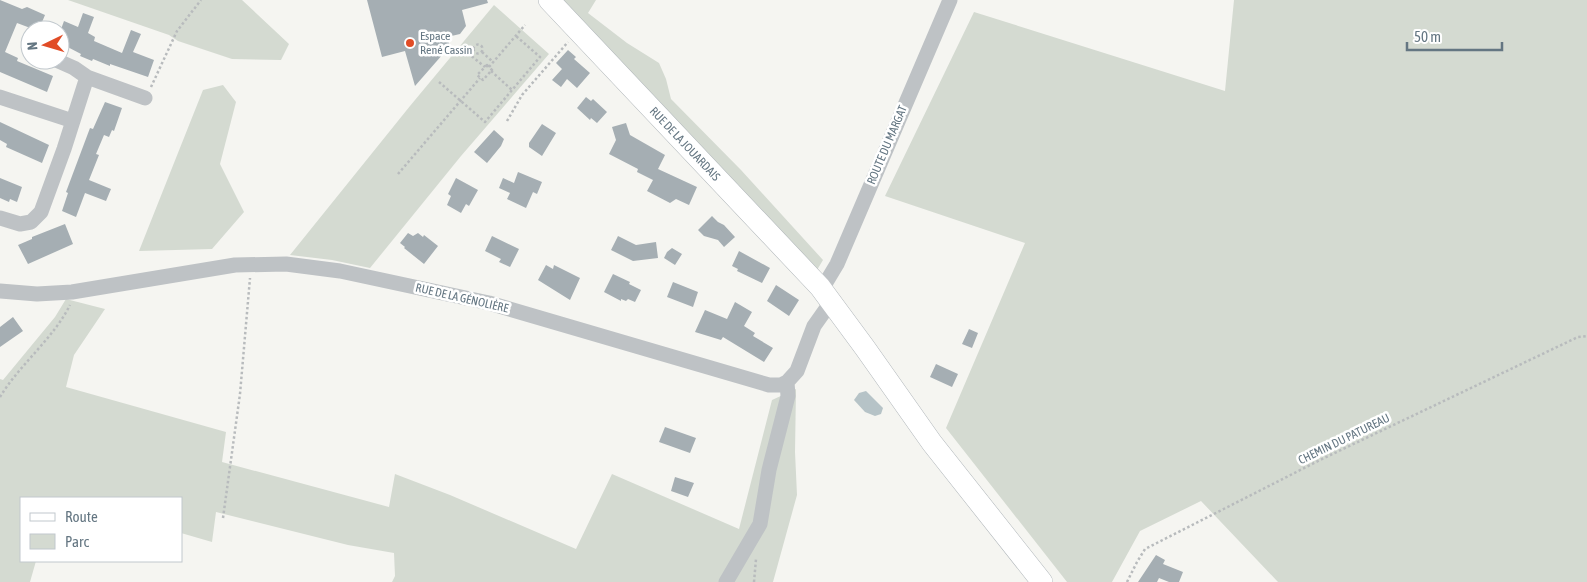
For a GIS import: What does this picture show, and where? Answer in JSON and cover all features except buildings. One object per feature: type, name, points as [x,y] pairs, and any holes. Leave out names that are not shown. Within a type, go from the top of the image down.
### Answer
[{"type":"main road","name":"RUE DE LA JOUARDAIS","points":[[549,0],[826,295],[932,443],[1042,582]]},
{"type":"street","name":"ROUTE DU MARGAT","points":[[826,295],[825,284],[837,264],[950,0]]},
{"type":"street","points":[[70,66],[87,77],[145,98]]},
{"type":"street","points":[[0,218],[20,224],[31,222],[41,212],[87,77]]},
{"type":"street","points":[[0,97],[73,121]]},
{"type":"street","name":"RUE DE LA GÉNOLIÈRE","points":[[0,291],[37,294],[72,292],[235,265],[286,264],[340,271],[489,303],[769,385],[781,385],[787,382]]},
{"type":"street","name":"RUE DE LA GÉNOLIÈRE","points":[[0,281],[37,294]]},
{"type":"street","points":[[726,582],[760,524],[770,470],[788,396],[787,382],[796,371],[826,295]]},
{"type":"path","points":[[145,98],[177,31],[201,0]]},
{"type":"path","points":[[464,50],[485,67],[486,65],[489,67],[526,25]]},
{"type":"path","points":[[507,121],[522,95],[578,30]]},
{"type":"path","points":[[440,82],[485,122],[540,57],[516,36]]},
{"type":"path","points":[[482,52],[494,62]]},
{"type":"path","points":[[480,78],[477,75],[485,67]]},
{"type":"path","points":[[489,67],[492,70],[491,72],[512,90]]},
{"type":"path","points":[[480,78],[483,80],[491,72]]},
{"type":"path","points":[[398,174],[480,78]]},
{"type":"path","points":[[223,518],[240,394],[251,264]]},
{"type":"path","points":[[0,397],[30,356],[57,327],[70,306],[72,292]]},
{"type":"path","name":"CHEMIN DU PATUREAU","points":[[1127,582],[1136,562],[1145,549],[1320,460],[1578,337],[1587,336]]},
{"type":"green space","points":[[68,0],[242,0],[289,44],[281,60],[232,59]]},
{"type":"green space","points":[[559,0],[596,0],[588,13],[627,43],[659,63],[666,79],[671,99],[741,170],[823,260],[817,270]]},
{"type":"green space","points":[[1234,0],[1587,0],[1587,582],[1278,582],[1201,501],[1140,531],[1112,582],[1067,582],[946,428],[1025,243],[885,196],[974,12],[1225,91]]},
{"type":"green space","points":[[494,5],[549,54],[461,156],[370,268],[332,260],[290,255],[410,106]]},
{"type":"green space","points":[[223,85],[236,102],[220,164],[244,212],[212,249],[139,251],[203,90]]},
{"type":"green space","points":[[66,299],[105,309],[74,355],[66,387],[226,432],[222,462],[389,507],[395,474],[450,495],[576,549],[612,474],[739,529],[772,400],[796,389],[795,452],[797,495],[773,582],[392,582],[395,576],[394,553],[348,545],[216,512],[212,542],[182,533],[182,497],[20,497],[20,562],[36,562],[30,582],[0,582],[0,379],[3,380],[55,317]]},
{"type":"shaded area","points":[[866,391],[883,408],[881,414],[875,416],[865,412],[854,400],[859,393]]},
{"type":"place","name":"Espace René Cassin","points":[[410,43]]}]
